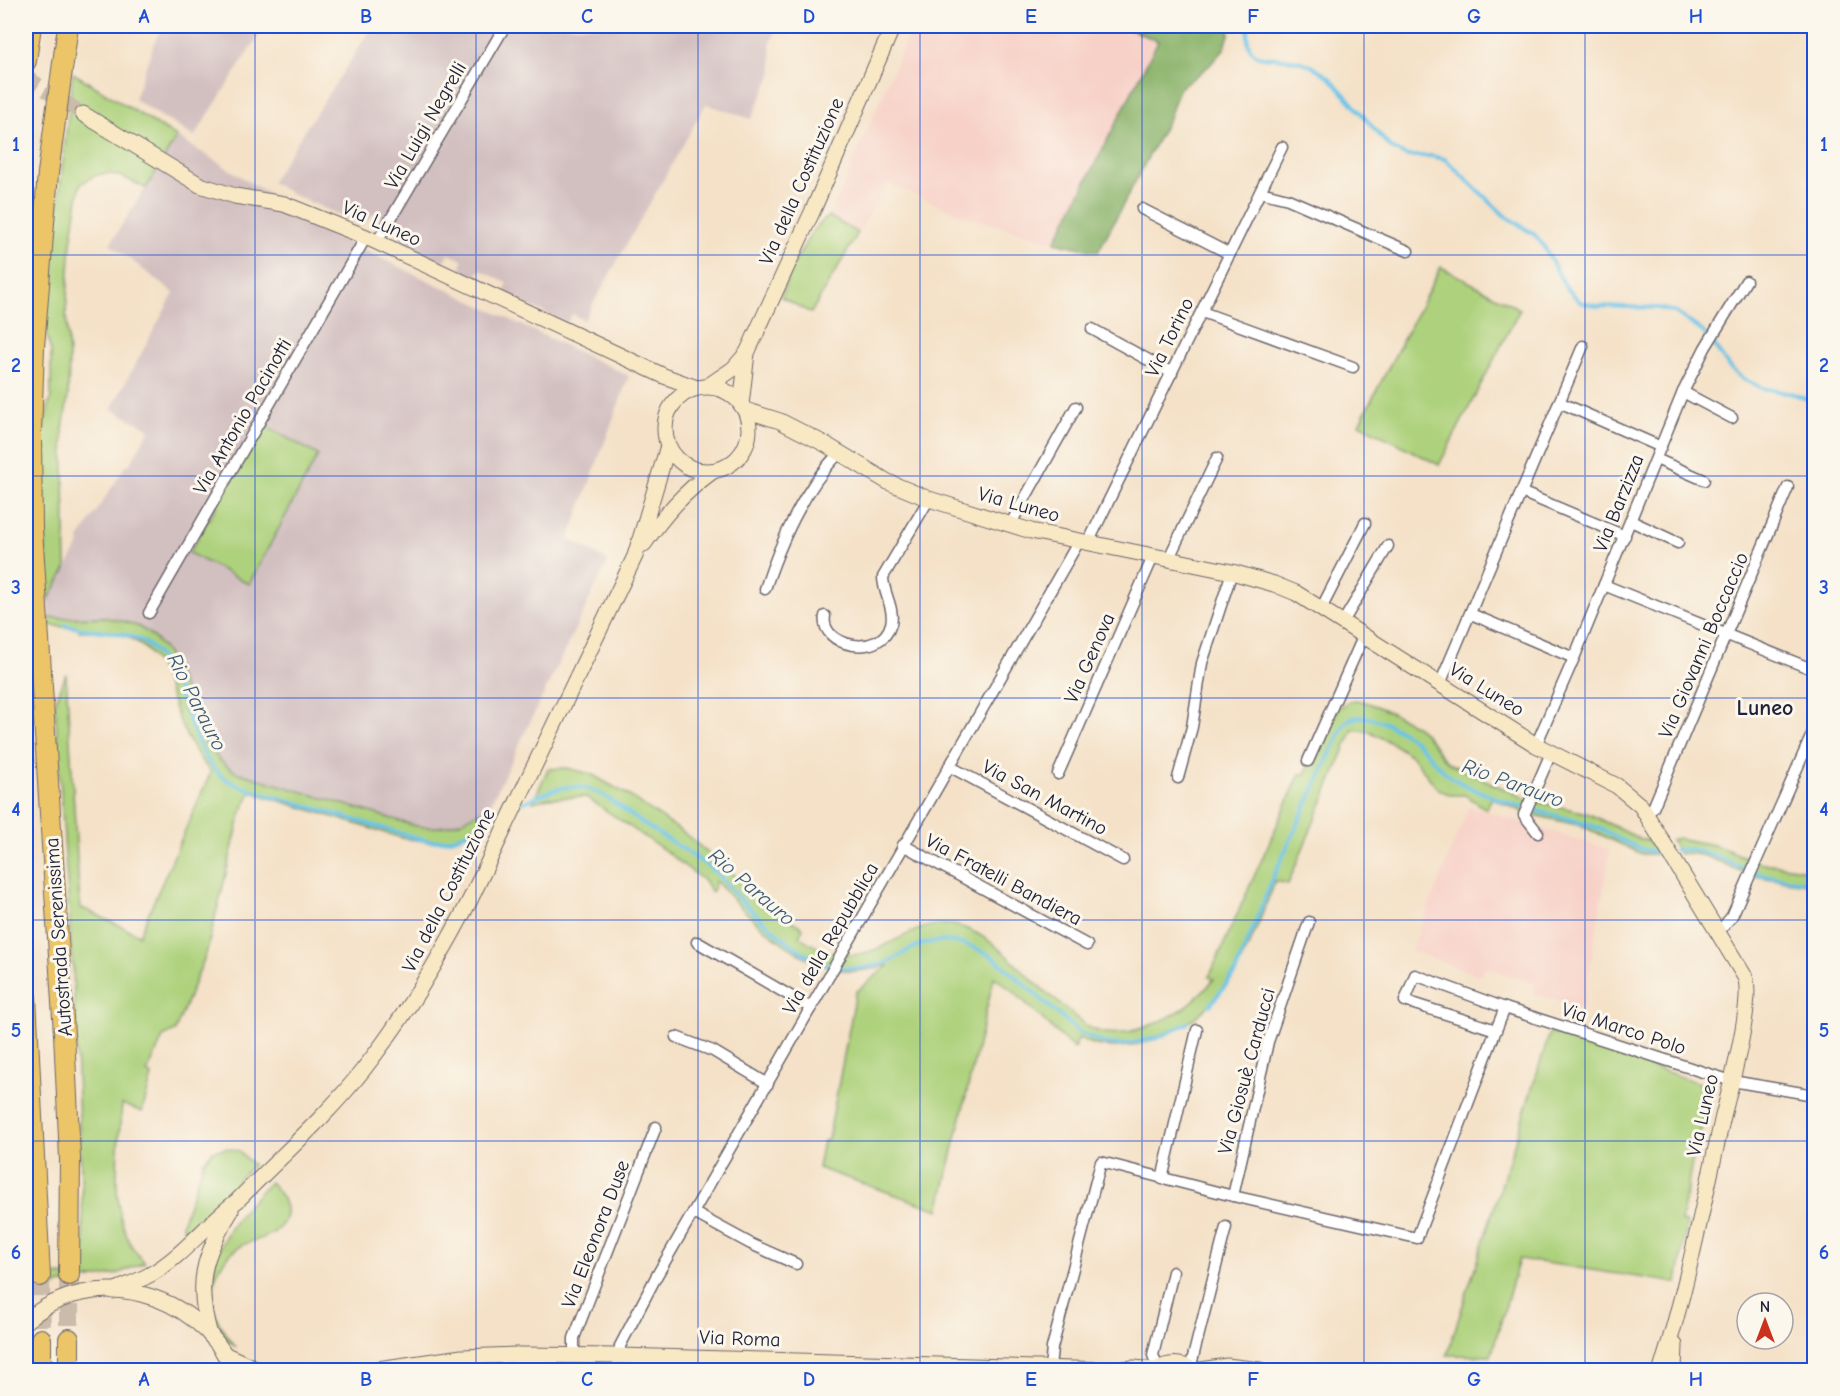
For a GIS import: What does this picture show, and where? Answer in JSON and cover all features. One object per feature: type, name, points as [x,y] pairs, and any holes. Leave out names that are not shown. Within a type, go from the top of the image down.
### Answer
[{"type":"highway","points":[[26,61],[30,26]]},
{"type":"highway","name":"Autostrada Serenissima","points":[[68,26],[48,173],[34,346],[31,433],[32,529],[70,1158],[69,1275]]},
{"type":"highway","name":"Autostrada Serenissima","points":[[26,997],[40,1276]]},
{"type":"highway","points":[[41,1339],[41,1371]]},
{"type":"highway","points":[[69,1340],[69,1371]]},
{"type":"street","name":"Via Luigi Negrelli","points":[[372,240],[505,26]]},
{"type":"street","name":"Via della Costituzione","points":[[703,387],[733,369],[747,353],[813,210],[893,26]]},
{"type":"street","name":"Via Luneo","points":[[83,114],[200,185],[234,196],[284,204],[372,240],[664,376],[703,387]]},
{"type":"street","name":"Via Torino","points":[[1083,542],[1172,374],[1282,147]]},
{"type":"street","points":[[1260,192],[1288,199],[1408,251]]},
{"type":"street","points":[[1142,209],[1230,254]]},
{"type":"street","name":"Via Antonio Pacinotti","points":[[149,613],[372,240]]},
{"type":"street","name":"Via Barzizza","points":[[1536,745],[1625,536],[1683,392],[1705,348],[1746,281]]},
{"type":"street","points":[[1202,312],[1353,367]]},
{"type":"street","points":[[1092,328],[1172,374]]},
{"type":"street","points":[[1440,684],[1583,346]]},
{"type":"street","name":"Via della Costituzione","points":[[743,408],[747,353]]},
{"type":"street","points":[[664,376],[670,409]]},
{"type":"street","points":[[703,387],[729,393],[743,408],[749,422],[749,435],[745,448],[737,459],[726,467],[713,471],[699,471],[675,458],[668,446],[665,432],[666,418],[670,409],[682,395],[703,387]]},
{"type":"street","points":[[1683,392],[1731,418]]},
{"type":"street","points":[[1559,402],[1661,447]]},
{"type":"street","points":[[1010,525],[1076,407]]},
{"type":"street","name":"Via Luneo","points":[[743,408],[780,421],[888,482],[929,499],[1010,525],[1232,572],[1296,593],[1536,745],[1617,786],[1636,801],[1647,814],[1745,977],[1748,988],[1748,999],[1731,1081],[1677,1321],[1661,1371]]},
{"type":"street","name":"Via Luneo","points":[[749,435],[766,426],[792,428]]},
{"type":"street","name":"Via della Costituzione","points":[[237,1201],[332,1107],[362,1072],[416,995],[444,949],[470,900],[635,556],[668,446]]},
{"type":"street","points":[[765,589],[777,555],[800,508],[839,453]]},
{"type":"street","name":"Via Genova","points":[[1058,774],[1161,558],[1217,458]]},
{"type":"street","points":[[1656,459],[1704,480]]},
{"type":"street","name":"Via della Costituzione","points":[[635,556],[667,511],[713,471]]},
{"type":"street","name":"Via Giovanni Boccaccio","points":[[1647,814],[1653,808],[1788,487]]},
{"type":"street","points":[[1521,492],[1625,536]]},
{"type":"street","points":[[825,616],[824,622],[828,632],[854,645],[872,645],[885,636],[891,625],[892,614],[884,577],[929,499]]},
{"type":"street","points":[[1631,521],[1678,543]]},
{"type":"street","points":[[1321,609],[1365,523]]},
{"type":"street","name":"Via della Repubblica","points":[[620,1356],[620,1346],[656,1277],[903,845],[1083,542]]},
{"type":"street","points":[[1343,622],[1388,546]]},
{"type":"street","points":[[1178,778],[1192,727],[1202,663],[1232,572]]},
{"type":"street","points":[[1604,585],[1815,670]]},
{"type":"street","points":[[1471,614],[1574,658]]},
{"type":"street","points":[[1308,761],[1364,635]]},
{"type":"street","points":[[1716,931],[1723,927],[1732,916],[1812,742],[1815,730]]},
{"type":"street","points":[[1538,833],[1524,815],[1551,753]]},
{"type":"street","name":"Via San Martino","points":[[949,766],[1123,860]]},
{"type":"street","name":"Via Fratelli Bandiera","points":[[903,845],[1087,945]]},
{"type":"street","name":"Via Giosuè Carducci","points":[[1233,1196],[1268,1042],[1309,922]]},
{"type":"street","points":[[697,942],[811,1008]]},
{"type":"street","name":"Via Marco Polo","points":[[1496,1030],[1405,1001],[1415,975],[1505,1008],[1731,1081],[1815,1095]]},
{"type":"street","points":[[1050,1368],[1052,1348],[1101,1162],[1162,1179],[1418,1238],[1505,1008]]},
{"type":"street","points":[[1162,1179],[1197,1030]]},
{"type":"street","points":[[676,1036],[713,1051],[768,1084]]},
{"type":"street","name":"Via Eleonora Duse","points":[[574,1356],[574,1338],[656,1127]]},
{"type":"street","points":[[113,1291],[151,1275],[237,1201]]},
{"type":"street","points":[[210,1335],[201,1296],[204,1268],[217,1233],[237,1201]]},
{"type":"street","points":[[694,1213],[751,1244],[796,1264]]},
{"type":"street","points":[[1195,1370],[1226,1227]]},
{"type":"street","points":[[1157,1370],[1153,1354],[1173,1272]]},
{"type":"street","points":[[26,1322],[44,1308],[85,1294],[113,1291],[139,1293],[166,1302],[210,1335],[233,1371]]},
{"type":"street","name":"Via Luneo","points":[[1674,1371],[1677,1321]]},
{"type":"street","points":[[224,1354],[259,1371]]},
{"type":"street","name":"Via Roma","points":[[371,1371],[452,1359],[518,1363],[574,1356],[620,1356],[823,1366],[1157,1370],[1178,1365],[1195,1370],[1227,1366],[1260,1371]]},
{"type":"shaded area","points":[[163,26],[265,26],[194,137],[134,99],[157,36]]},
{"type":"shaded area","points":[[373,26],[779,26],[770,44],[773,71],[751,119],[706,104],[584,320],[572,314],[567,323],[504,294],[507,283],[481,270],[472,278],[461,273],[462,260],[449,254],[441,264],[405,246],[397,235],[396,226],[373,214],[362,225],[292,194],[271,182]]},
{"type":"shaded area","points":[[912,26],[1122,26],[1158,41],[1055,242],[961,215],[888,183],[858,233],[828,216]]},
{"type":"shaded area","points":[[177,137],[282,202],[313,226],[629,376],[569,539],[608,561],[487,811],[480,811],[444,827],[431,828],[406,824],[236,772],[224,765],[210,750],[192,714],[172,661],[155,639],[128,622],[103,617],[49,618],[48,600],[80,543],[79,539],[126,465],[129,465],[150,429],[111,409],[174,293],[110,244]]},
{"type":"shaded area","points":[[1469,806],[1610,850],[1583,1008],[1532,993],[1534,983],[1484,967],[1481,976],[1411,951]]},
{"type":"green space","points":[[1122,26],[1230,26],[1224,49],[1209,66],[1179,89],[1169,118],[1098,252],[1055,242],[1158,41]]},
{"type":"green space","points":[[73,73],[177,137],[146,188],[113,174],[97,175],[80,185],[71,243],[66,312],[69,356],[68,396],[63,429],[66,569],[48,600],[43,500],[43,425],[51,397],[51,351],[46,332],[49,284]]},
{"type":"green space","points":[[828,216],[858,233],[811,313],[781,297],[794,263],[812,232]]},
{"type":"green space","points":[[1441,267],[1520,309],[1439,465],[1359,424]]},
{"type":"green space","points":[[264,425],[318,455],[249,584],[189,553]]},
{"type":"green space","points":[[103,617],[135,625],[157,641],[170,658],[180,678],[195,721],[205,741],[218,758],[236,772],[416,826],[448,825],[476,813],[487,811],[478,828],[471,832],[446,841],[430,842],[402,838],[251,792],[241,813],[206,954],[175,1031],[163,1037],[147,1073],[152,1076],[142,1112],[122,1104],[117,1165],[119,1209],[132,1247],[145,1262],[117,1274],[58,1285],[26,1302],[26,1276],[85,1275],[73,971],[55,704],[66,674],[80,907],[139,935],[211,772],[185,734],[162,674],[141,644],[118,634],[79,631],[79,629],[49,625],[49,618]]},
{"type":"green space","points":[[1355,700],[1371,704],[1419,728],[1443,758],[1452,765],[1529,800],[1587,813],[1640,839],[1648,840],[1658,854],[1642,854],[1582,826],[1525,813],[1492,798],[1486,809],[1465,795],[1450,795],[1437,788],[1412,756],[1371,732],[1353,729],[1288,884],[1275,881],[1243,958],[1213,1001],[1194,1019],[1170,1033],[1142,1043],[1110,1047],[1079,1038],[1074,1049],[1014,992],[994,977],[939,1210],[818,1168],[823,1141],[828,1140],[856,992],[889,965],[848,971],[811,960],[793,950],[759,924],[716,881],[712,892],[703,880],[664,850],[586,797],[548,798],[533,802],[548,769],[567,768],[591,774],[628,795],[684,833],[779,912],[803,928],[799,936],[824,950],[846,955],[866,953],[918,930],[937,925],[958,926],[989,941],[1088,1027],[1101,1032],[1122,1033],[1142,1028],[1176,1013],[1193,1002],[1214,979],[1209,977],[1300,774],[1305,774],[1336,710],[1349,701]]},
{"type":"green space","points":[[1677,838],[1714,845],[1758,862],[1814,871],[1814,885],[1755,876],[1698,854],[1679,854],[1671,840]]},
{"type":"green space","points":[[1550,1032],[1714,1088],[1694,1152],[1681,1222],[1687,1223],[1677,1283],[1519,1259],[1491,1356],[1447,1355]]},
{"type":"green space","points":[[227,1148],[239,1151],[253,1165],[187,1230],[184,1230],[182,1224],[204,1161],[213,1151]]},
{"type":"green space","points":[[270,1182],[284,1201],[286,1214],[284,1220],[273,1233],[243,1245],[231,1253],[219,1268],[213,1287],[212,1297],[216,1316],[236,1347],[218,1331],[212,1319],[210,1287],[213,1270],[222,1242],[230,1229],[247,1206]]},
{"type":"waterway","points":[[1249,26],[1248,42],[1251,50],[1257,56],[1305,63],[1322,72],[1332,80],[1391,148],[1407,156],[1431,156],[1445,159],[1504,215],[1535,235],[1543,245],[1565,286],[1580,302],[1597,306],[1658,308],[1675,312],[1702,331],[1729,367],[1743,379],[1762,388],[1794,394],[1814,402]]},
{"type":"waterway","name":"Rio Parauro","points":[[65,625],[128,635],[152,648],[174,680],[205,757],[217,772],[233,783],[423,840],[449,840],[472,830]]},
{"type":"waterway","name":"Rio Parauro","points":[[1210,1005],[1235,973],[1275,873],[1343,726],[1350,720],[1359,717],[1369,718],[1392,726],[1418,744],[1449,776],[1483,793],[1592,826],[1647,851],[1663,851]]},
{"type":"waterway","name":"Rio Parauro","points":[[522,803],[547,792],[567,787],[583,788],[600,794],[708,866],[779,935],[808,956],[828,965],[850,968],[872,967],[892,960],[920,945],[949,941],[968,945],[994,958],[1080,1033],[1103,1043],[1120,1045],[1157,1038],[1188,1023]]},
{"type":"waterway","name":"Rio Parauro","points":[[1674,850],[1697,851],[1763,875],[1814,883]]},
{"type":"tunnel","points":[[26,77],[83,114]]},
{"type":"tunnel","points":[[69,1275],[69,1339]]},
{"type":"tunnel","points":[[40,1276],[41,1339]]},
{"type":"district","name":"Luneo","points":[[1765,707]]}]
